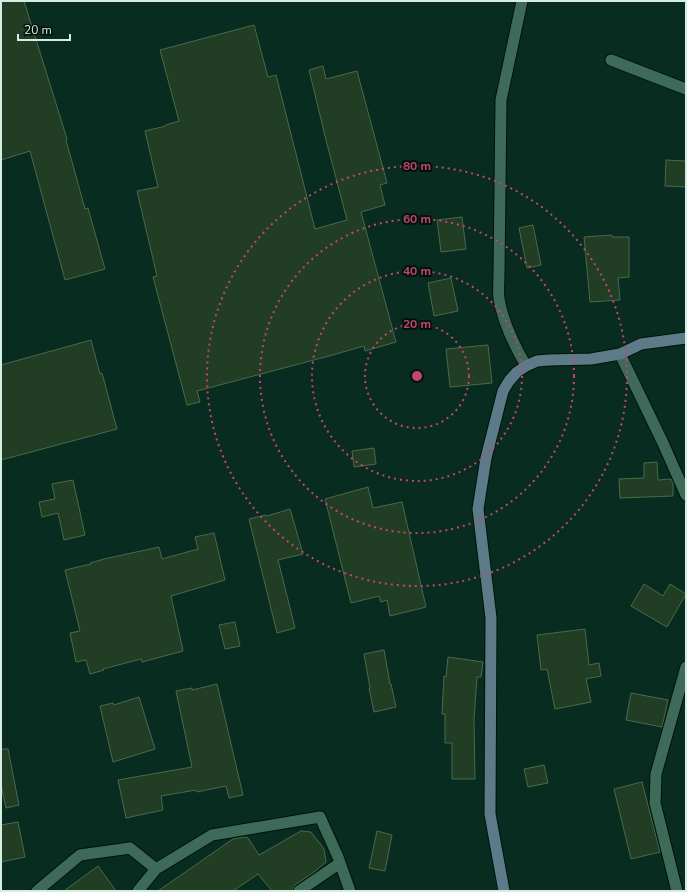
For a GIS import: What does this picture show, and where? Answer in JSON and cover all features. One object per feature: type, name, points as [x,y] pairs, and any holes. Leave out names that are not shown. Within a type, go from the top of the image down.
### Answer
[{"type":"main road","points":[[504,890],[490,814],[491,618],[478,509],[486,458],[503,391],[517,372],[526,366],[537,362],[548,360],[592,359],[620,354],[642,344],[686,338]]},
{"type":"street","points":[[522,1],[501,100],[499,298],[505,323],[526,366]]},
{"type":"street","points":[[611,60],[686,88]]},
{"type":"street","points":[[620,354],[686,495]]},
{"type":"street","points":[[676,891],[655,803],[656,774],[686,667]]},
{"type":"street","points":[[138,891],[156,869],[212,835],[320,817],[340,863],[350,891]]},
{"type":"street","points":[[37,891],[80,855],[130,848],[156,869]]},
{"type":"street","points":[[299,891],[340,863]]},
{"type":"building","points":[[1,1],[24,1],[67,139],[66,140],[85,209],[88,208],[105,269],[65,280],[30,151],[1,160]]},
{"type":"building","points":[[254,25],[268,77],[276,75],[315,229],[347,220],[309,70],[323,66],[326,79],[357,71],[387,183],[380,185],[385,205],[361,212],[396,342],[365,351],[364,346],[197,391],[200,402],[187,405],[153,277],[157,276],[137,191],[158,187],[145,131],[179,121],[160,50]]},
{"type":"building","points":[[666,160],[686,161],[686,187],[665,186]]},
{"type":"building","points":[[462,217],[466,249],[441,252],[437,220]]},
{"type":"building","points":[[533,225],[541,265],[527,268],[519,228]]},
{"type":"building","points":[[612,235],[612,237],[629,237],[629,277],[618,278],[620,300],[590,302],[584,237]]},
{"type":"building","points":[[451,278],[458,311],[434,316],[428,283]]},
{"type":"building","points":[[91,340],[100,374],[102,373],[117,429],[1,460],[1,365]]},
{"type":"building","points":[[488,345],[492,383],[450,387],[446,349]]},
{"type":"building","points":[[374,448],[376,464],[354,467],[352,451]]},
{"type":"building","points":[[657,462],[658,480],[671,479],[673,483],[673,496],[620,498],[619,479],[644,478],[644,463]]},
{"type":"building","points":[[73,480],[85,535],[64,540],[58,513],[42,517],[39,502],[55,499],[52,484]]},
{"type":"building","points":[[368,487],[373,508],[402,502],[426,607],[390,616],[387,600],[381,602],[379,596],[351,603],[325,499]]},
{"type":"building","points":[[290,509],[303,554],[278,560],[295,628],[277,633],[249,519],[267,516]]},
{"type":"building","points":[[214,533],[225,580],[171,596],[183,651],[142,662],[141,659],[90,674],[86,660],[76,662],[70,633],[80,631],[65,570],[91,564],[90,563],[104,559],[159,547],[162,559],[198,549],[195,537]]},
{"type":"building","points":[[644,584],[663,596],[670,584],[686,594],[667,627],[631,606]]},
{"type":"building","points":[[235,622],[240,646],[225,649],[219,625]]},
{"type":"building","points":[[585,629],[589,665],[599,663],[601,676],[586,679],[591,702],[555,709],[547,669],[541,670],[537,635]]},
{"type":"building","points":[[384,650],[396,707],[374,712],[364,654]]},
{"type":"building","points":[[448,657],[483,662],[481,677],[477,677],[474,719],[475,779],[452,779],[452,743],[445,743],[445,714],[442,714],[444,676],[446,677]]},
{"type":"building","points":[[217,684],[243,795],[229,798],[226,786],[197,792],[196,790],[161,796],[163,810],[126,818],[118,780],[192,767],[176,691],[192,688],[192,690]]},
{"type":"building","points":[[631,693],[668,700],[662,727],[626,720]]},
{"type":"building","points":[[139,697],[155,749],[113,762],[100,706],[113,703],[114,705]]},
{"type":"building","points":[[1,749],[8,749],[19,805],[6,808],[1,785]]},
{"type":"building","points":[[544,765],[548,783],[528,787],[524,769]]},
{"type":"building","points":[[642,782],[660,852],[631,859],[614,789]]},
{"type":"building","points":[[18,822],[25,857],[1,862],[1,825]]},
{"type":"building","points":[[301,831],[311,832],[324,849],[326,862],[295,885],[292,891],[272,891],[258,874],[233,891],[158,891],[233,839],[248,838],[259,855]]},
{"type":"building","points":[[377,831],[392,835],[385,871],[369,868]]},
{"type":"building","points":[[98,866],[116,891],[64,891]]}]
